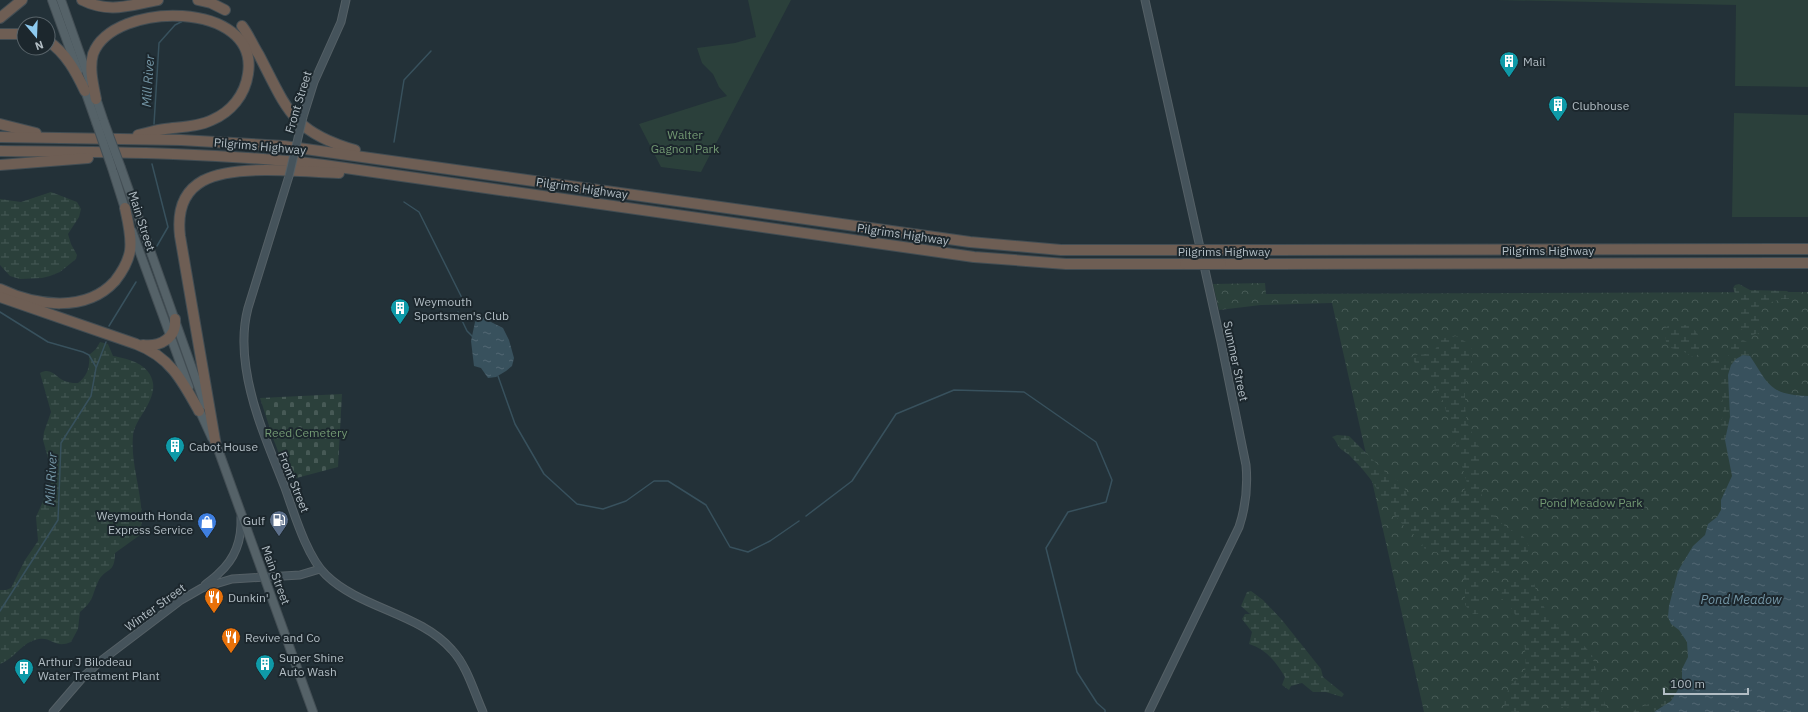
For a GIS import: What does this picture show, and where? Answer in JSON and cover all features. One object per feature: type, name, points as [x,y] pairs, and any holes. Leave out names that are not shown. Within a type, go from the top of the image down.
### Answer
[{"type":"highway","points":[[0,18],[22,0]]},
{"type":"highway","points":[[82,0],[95,6],[112,8],[162,3]]},
{"type":"highway","points":[[96,98],[92,62],[96,45],[103,34],[114,23],[130,15],[162,3]]},
{"type":"highway","points":[[120,139],[210,121],[227,111],[240,96],[246,83],[248,64],[247,51],[241,36],[232,24],[219,14],[194,3]]},
{"type":"highway","points":[[194,3],[220,7],[238,20],[286,107],[296,120],[308,130],[324,139],[347,148],[418,164]]},
{"type":"highway","points":[[0,34],[16,34]]},
{"type":"highway","points":[[56,47],[69,62],[85,91]]},
{"type":"highway","points":[[0,124],[20,130],[78,138]]},
{"type":"highway","name":"Pilgrims Highway","points":[[0,138],[212,141],[263,144],[418,164],[996,245],[1067,250],[1808,249]]},
{"type":"highway","name":"Pilgrims Highway","points":[[0,151],[171,153],[268,159],[415,178],[974,257],[1066,264],[1808,263]]},
{"type":"highway","points":[[0,165],[171,153]]},
{"type":"highway","points":[[216,446],[179,232],[180,209],[189,193],[199,183],[212,176],[243,170],[300,171],[415,178]]},
{"type":"highway","points":[[0,289],[29,299],[55,303],[77,302],[100,293],[118,278],[128,258],[130,238],[125,208]]},
{"type":"highway","points":[[0,297],[136,344],[154,352],[165,361],[182,382],[199,411]]},
{"type":"highway","points":[[136,344],[152,346],[160,344],[170,337],[175,329],[175,319]]},
{"type":"main road","name":"Main Street","points":[[52,0],[85,91],[121,168],[203,397],[216,446],[313,712]]},
{"type":"main road","name":"Main Street","points":[[61,0],[96,98],[100,122],[112,168],[125,208],[170,337],[199,411],[216,446]]},
{"type":"street","name":"Front Street","points":[[346,0],[342,22],[317,75],[302,117],[289,176],[246,317],[246,366],[261,427],[308,548],[320,569],[344,590],[417,624],[448,645],[461,664],[483,712]]},
{"type":"street","name":"Summer Street","points":[[1144,0],[1222,349],[1246,465],[1248,484],[1246,500],[1238,527],[1149,712]]},
{"type":"street","points":[[202,588],[219,574],[234,555],[240,538],[241,514]]},
{"type":"street","name":"Winter Street","points":[[52,712],[84,676],[102,660],[181,600],[202,588],[225,580],[264,576],[300,575],[320,569]]},
{"type":"green space","name":"Walter Gagnon Park","points":[[748,0],[791,0],[701,172],[661,167],[639,124],[727,96],[719,87],[713,74],[702,63],[697,48],[735,43],[756,37]]},
{"type":"green space","points":[[1496,0],[1808,0],[1808,87],[1735,86],[1736,5]]},
{"type":"green space","points":[[1734,113],[1808,115],[1808,217],[1732,217]]},
{"type":"green space","points":[[51,192],[77,202],[81,209],[79,217],[68,234],[77,255],[76,259],[60,272],[50,276],[20,279],[10,276],[0,265],[0,199],[21,202]]},
{"type":"green space","name":"Pond Meadow Park","points":[[1265,283],[1266,294],[1808,292],[1808,712],[1424,712],[1332,303],[1261,305],[1219,310],[1213,284]]},
{"type":"green space","points":[[1739,284],[1750,290],[1787,291],[1791,294],[1789,299],[1782,299],[1759,306],[1757,310],[1761,319],[1762,337],[1757,333],[1751,336],[1745,334],[1741,328],[1740,307],[1733,288],[1735,285]]},
{"type":"green space","points":[[1686,325],[1694,329],[1701,344],[1702,353],[1692,357],[1683,351],[1671,348],[1666,342],[1665,328],[1668,326]]},
{"type":"green space","points":[[1456,336],[1467,343],[1472,350],[1473,355],[1465,386],[1465,411],[1467,422],[1477,443],[1481,456],[1479,480],[1480,490],[1486,504],[1494,516],[1505,526],[1523,536],[1528,546],[1527,557],[1504,575],[1489,570],[1479,575],[1480,609],[1478,614],[1473,614],[1465,605],[1465,584],[1463,577],[1455,566],[1442,554],[1423,548],[1421,539],[1414,535],[1401,523],[1389,508],[1367,474],[1338,446],[1332,437],[1337,435],[1349,436],[1386,473],[1403,484],[1411,506],[1421,512],[1448,504],[1464,491],[1467,483],[1443,401],[1436,390],[1420,373],[1412,357],[1414,355],[1431,353],[1436,348],[1440,339]]},
{"type":"green space","points":[[1743,340],[1749,343],[1750,356],[1743,355],[1728,386],[1730,418],[1725,440],[1725,448],[1719,444],[1723,411],[1721,373],[1710,367],[1709,364],[1714,359],[1727,357],[1730,354],[1728,347],[1729,345]]},
{"type":"green space","points":[[100,342],[108,344],[113,356],[132,361],[143,367],[148,371],[153,383],[151,397],[134,430],[133,436],[134,461],[140,498],[142,523],[140,535],[115,553],[113,565],[101,577],[92,598],[80,612],[78,629],[71,642],[66,644],[57,644],[39,639],[28,643],[0,664],[0,590],[11,588],[25,560],[38,541],[36,517],[52,481],[52,472],[43,440],[44,432],[51,412],[40,373],[48,371],[64,381],[78,383],[88,370],[89,355],[96,349]]},
{"type":"green space","name":"Reed Cemetery","points":[[342,394],[338,467],[289,480],[260,398]]},
{"type":"green space","points":[[1527,568],[1531,572],[1537,594],[1549,616],[1561,628],[1581,642],[1592,655],[1607,712],[1588,712],[1581,707],[1564,708],[1545,701],[1540,701],[1527,712],[1508,711],[1506,709],[1505,702],[1510,686],[1525,674],[1526,657],[1522,632],[1516,616],[1507,603],[1501,598],[1502,591]]},
{"type":"green space","points":[[1251,591],[1263,600],[1282,620],[1321,669],[1323,677],[1344,694],[1342,697],[1326,692],[1313,692],[1302,683],[1291,686],[1289,690],[1282,685],[1285,677],[1274,661],[1261,649],[1249,644],[1252,632],[1242,619],[1245,614],[1250,614],[1241,606],[1247,592]]},
{"type":"green space","points":[[1678,692],[1664,707],[1648,712],[1633,712],[1637,708],[1664,699]]},
{"type":"water","points":[[486,316],[491,322],[503,328],[509,340],[514,358],[512,366],[506,371],[496,377],[488,378],[481,368],[474,366],[471,341],[475,322],[478,318]]},
{"type":"water","name":"Pond Meadow","points":[[1743,355],[1750,356],[1767,381],[1778,391],[1808,396],[1808,712],[1654,712],[1671,701],[1682,683],[1682,669],[1688,657],[1687,642],[1679,630],[1671,624],[1668,617],[1669,606],[1678,571],[1693,546],[1705,535],[1708,524],[1717,517],[1721,510],[1721,500],[1732,476],[1725,440],[1730,417],[1728,375],[1731,365],[1736,359]]},
{"type":"waterway","name":"Mill River","points":[[154,124],[159,43],[175,25],[185,20]]},
{"type":"waterway","points":[[394,142],[404,80],[431,51]]},
{"type":"waterway","name":"Mill River","points":[[152,164],[168,227],[157,246]]},
{"type":"waterway","points":[[404,202],[419,212],[463,300]]},
{"type":"waterway","name":"Mill River","points":[[109,326],[136,282]]},
{"type":"waterway","points":[[0,312],[48,342],[89,355],[96,367]]},
{"type":"waterway","points":[[458,312],[467,331],[474,338]]},
{"type":"waterway","name":"Mill River","points":[[0,611],[58,520],[61,443],[91,396],[96,368],[106,342]]},
{"type":"waterway","points":[[498,376],[515,424],[544,474],[577,504],[603,509],[626,501],[654,481],[668,481],[706,505],[730,547],[748,552],[770,541],[799,521]]},
{"type":"waterway","points":[[806,516],[852,481],[896,414],[954,390],[1024,392],[1096,442],[1112,480],[1106,502],[1068,512],[1046,548],[1077,672],[1097,703],[1105,710],[1105,712]]},
{"type":"place","name":"Mail","points":[[1509,78]]},
{"type":"place","name":"Clubhouse","points":[[1558,122]]},
{"type":"place","name":"Weymouth Sportsmen's Club","points":[[400,325]]},
{"type":"place","name":"Cabot House","points":[[175,463]]},
{"type":"place","name":"Gulf","points":[[279,537]]},
{"type":"place","name":"Weymouth Honda Express Service","points":[[207,539]]},
{"type":"place","name":"Dunkin'","points":[[214,614]]},
{"type":"place","name":"Revive and Co","points":[[231,654]]},
{"type":"place","name":"Super Shine Auto Wash","points":[[265,681]]},
{"type":"place","name":"Arthur J Bilodeau Water Treatment Plant","points":[[24,685]]}]
